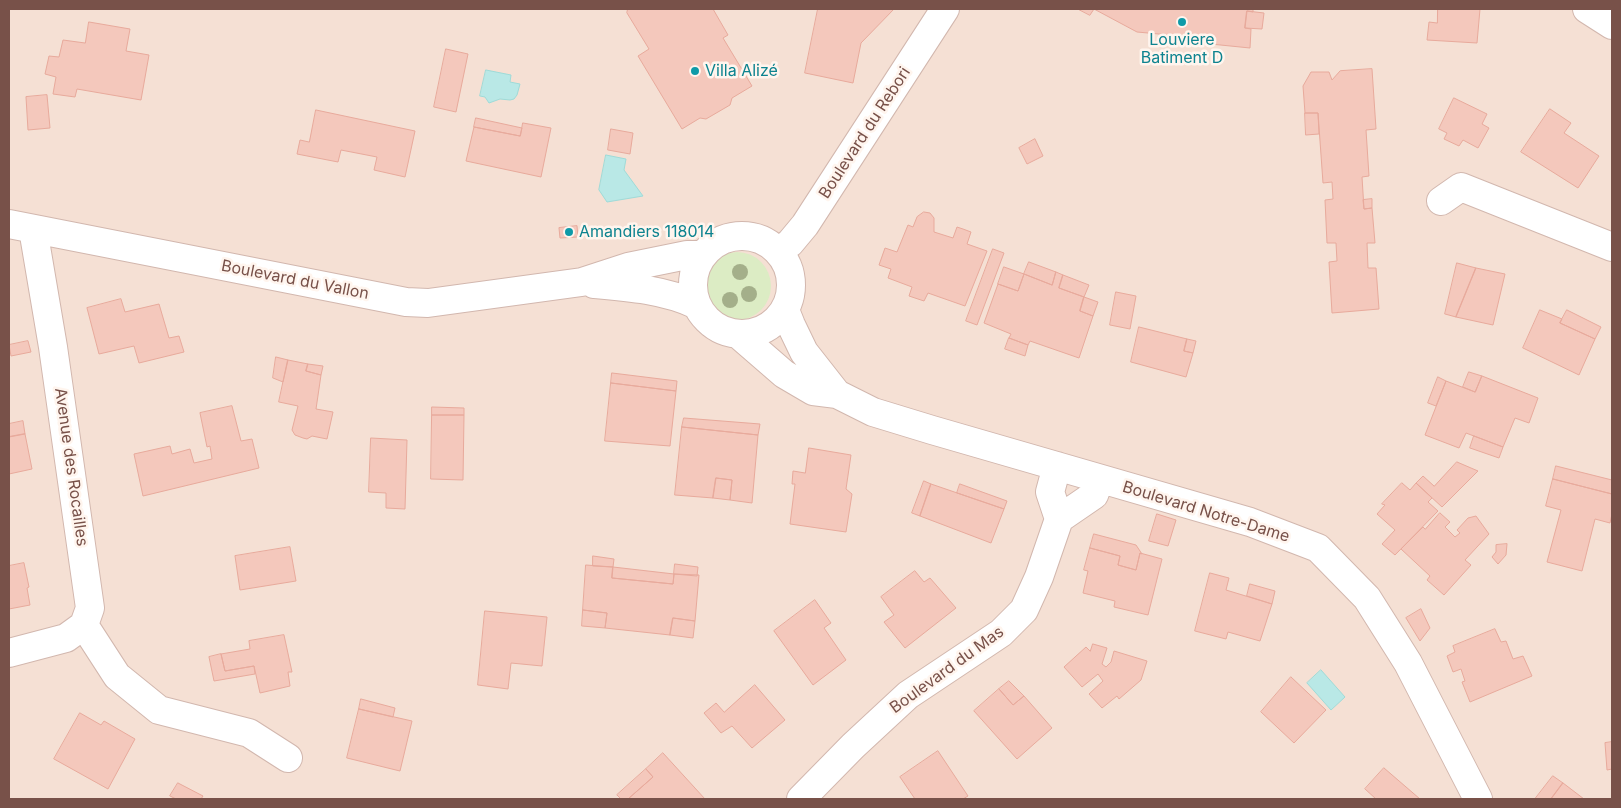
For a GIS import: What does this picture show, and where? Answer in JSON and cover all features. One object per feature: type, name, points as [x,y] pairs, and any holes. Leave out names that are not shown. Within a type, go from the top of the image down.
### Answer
[{"type":"street","name":"Boulevard du Rebori","points":[[779,251],[790,244],[805,225],[945,9]]},
{"type":"street","points":[[1587,9],[1612,25]]},
{"type":"street","points":[[1441,201],[1461,187],[1612,247]]},
{"type":"street","name":"Boulevard du Vallon","points":[[21,227],[406,302],[428,303],[582,282],[628,267],[687,255],[703,255]]},
{"type":"street","name":"Avenue des Rocailles","points":[[21,227],[53,346],[90,608],[84,625]]},
{"type":"street","points":[[749,235],[765,241],[779,251],[788,264],[792,279],[791,295],[785,310],[777,320],[766,329],[752,334],[739,335],[726,332],[713,325],[704,316],[696,304],[693,292],[693,279],[696,266],[703,255],[716,243],[732,236],[749,235]]},
{"type":"street","name":"Boulevard du Vallon","points":[[582,282],[633,287],[681,297],[696,304]]},
{"type":"street","name":"Boulevard Notre-Dame","points":[[785,310],[804,352],[837,394]]},
{"type":"street","name":"Boulevard Notre-Dame","points":[[739,335],[784,374],[813,390],[837,394],[873,412],[1250,522],[1318,548],[1367,598],[1408,663],[1478,799]]},
{"type":"street","points":[[1057,466],[1050,492],[1059,519],[1094,495],[1100,479]]},
{"type":"street","name":"Boulevard du Mas","points":[[801,799],[853,746],[908,695],[1000,633],[1024,610],[1039,577],[1059,519]]},
{"type":"street","points":[[9,653],[66,638],[84,625],[118,676],[159,710],[249,733],[288,758]]},
{"type":"shaded area","points":[[9,9],[1612,9],[1612,799],[9,799]]},
{"type":"green space","points":[[737,252],[750,255],[761,262],[768,273],[771,286],[768,299],[761,310],[750,317],[737,320],[724,317],[713,310],[706,299],[703,286],[706,273],[713,262],[724,255]]},
{"type":"water","points":[[486,70],[511,75],[510,82],[520,84],[514,99],[500,99],[489,103],[485,97],[480,96]]},
{"type":"water","points":[[606,155],[626,159],[624,170],[643,196],[607,202],[599,190]]},
{"type":"water","points":[[1321,670],[1345,697],[1331,710],[1307,683]]},
{"type":"building","name":"Villa Alizé","points":[[628,9],[713,9],[728,35],[723,38],[752,86],[732,98],[730,105],[706,119],[700,118],[682,129],[638,56],[649,49],[627,13]]},
{"type":"building","points":[[818,9],[894,9],[861,43],[853,83],[805,73]]},
{"type":"building","points":[[1078,9],[1094,9],[1090,15]]},
{"type":"building","name":"Louviere Batiment D","points":[[1094,9],[1253,9],[1253,12],[1247,11],[1245,28],[1251,29],[1250,48],[1191,42],[1192,37],[1137,32]]},
{"type":"building","points":[[1438,9],[1480,9],[1477,43],[1427,40],[1429,22],[1437,23]]},
{"type":"building","points":[[1247,11],[1264,13],[1262,29],[1245,28]]},
{"type":"building","points":[[89,22],[130,29],[126,51],[149,55],[141,100],[77,89],[75,97],[53,94],[56,77],[45,74],[49,56],[59,57],[63,40],[85,43]]},
{"type":"building","points":[[446,49],[468,54],[456,112],[434,107]]},
{"type":"building","points":[[1372,69],[1376,129],[1366,130],[1369,176],[1362,177],[1364,209],[1372,208],[1375,243],[1367,243],[1368,268],[1376,268],[1379,309],[1332,313],[1329,262],[1337,261],[1336,243],[1327,243],[1325,200],[1333,199],[1332,182],[1323,183],[1318,113],[1305,113],[1303,86],[1311,72],[1329,72],[1332,80],[1340,71]]},
{"type":"building","points":[[47,95],[50,128],[28,130],[26,97]]},
{"type":"building","points":[[1454,98],[1487,114],[1482,124],[1489,128],[1478,148],[1463,140],[1459,146],[1444,139],[1447,133],[1439,129]]},
{"type":"building","points":[[1550,109],[1571,123],[1564,133],[1599,156],[1578,188],[1521,152]]},
{"type":"building","points":[[316,110],[415,131],[405,177],[374,170],[377,157],[341,150],[338,162],[297,154],[300,140],[309,142]]},
{"type":"building","points":[[1305,113],[1318,113],[1319,134],[1306,135]]},
{"type":"building","points":[[476,118],[522,128],[520,136],[474,127]]},
{"type":"building","points":[[523,123],[551,128],[541,177],[466,161],[474,127],[520,136]]},
{"type":"building","points":[[611,129],[633,133],[630,154],[608,150]]},
{"type":"building","points":[[1035,139],[1043,156],[1027,164],[1019,148]]},
{"type":"building","points":[[1372,199],[1372,208],[1364,209],[1363,200]]},
{"type":"building","points":[[924,212],[930,213],[934,218],[934,232],[953,238],[957,227],[963,229],[971,232],[967,244],[987,251],[965,306],[928,293],[924,301],[909,296],[912,287],[888,278],[891,269],[879,265],[885,248],[897,252],[908,225],[913,227],[917,217]]},
{"type":"building","name":"Amandiers 118014","points":[[577,226],[578,237],[560,238],[559,228]]},
{"type":"building","points":[[993,249],[1004,253],[977,325],[966,321]]},
{"type":"building","points":[[1029,262],[1056,272],[1052,285],[1024,274]]},
{"type":"building","points":[[1457,263],[1476,268],[1456,317],[1445,314]]},
{"type":"building","points":[[1004,267],[1024,274],[1018,291],[998,284]]},
{"type":"building","points":[[1476,268],[1505,274],[1493,325],[1456,317]]},
{"type":"building","points":[[1056,272],[1063,275],[1059,288],[1084,297],[1080,311],[1093,316],[1079,358],[1030,341],[1028,345],[1009,338],[1011,334],[984,323],[998,284],[1018,291],[1024,274],[1052,285]]},
{"type":"building","points":[[1063,275],[1089,285],[1084,297],[1059,288]]},
{"type":"building","points":[[1116,292],[1136,296],[1130,329],[1110,325]]},
{"type":"building","points":[[1084,297],[1098,302],[1093,316],[1080,311]]},
{"type":"building","points":[[121,299],[125,312],[159,304],[169,338],[179,336],[184,352],[139,363],[134,346],[99,354],[87,308]]},
{"type":"building","points":[[1540,310],[1562,319],[1560,323],[1595,339],[1579,375],[1523,348]]},
{"type":"building","points":[[1567,310],[1601,327],[1595,339],[1560,323]]},
{"type":"building","points":[[1139,327],[1187,339],[1184,351],[1193,353],[1186,377],[1131,362]]},
{"type":"building","points":[[1009,338],[1028,345],[1025,356],[1005,349]]},
{"type":"building","points":[[1187,339],[1196,341],[1193,353],[1184,351]]},
{"type":"building","points":[[28,341],[31,352],[11,356],[9,345]]},
{"type":"building","points":[[276,357],[288,360],[283,382],[273,378]]},
{"type":"building","points":[[288,360],[308,364],[306,371],[321,375],[316,409],[333,412],[327,439],[312,436],[307,439],[303,438],[295,435],[292,430],[298,406],[279,402]]},
{"type":"building","points":[[308,364],[323,366],[321,375],[306,371]]},
{"type":"building","points":[[1469,372],[1482,376],[1475,392],[1463,387]]},
{"type":"building","points":[[612,373],[677,381],[676,391],[611,383]]},
{"type":"building","points":[[1482,376],[1538,398],[1529,423],[1515,418],[1503,447],[1466,433],[1459,448],[1425,435],[1446,381],[1475,392]]},
{"type":"building","points":[[1438,377],[1446,381],[1436,406],[1428,403]]},
{"type":"building","points":[[611,383],[676,391],[670,446],[605,441]]},
{"type":"building","points":[[232,406],[241,441],[252,439],[259,468],[143,496],[134,454],[170,446],[172,454],[190,449],[194,463],[212,459],[210,446],[207,447],[200,413]]},
{"type":"building","points":[[432,407],[464,408],[464,415],[432,415]]},
{"type":"building","points":[[432,415],[464,415],[463,480],[431,479]]},
{"type":"building","points":[[684,418],[760,424],[758,435],[682,427]]},
{"type":"building","points":[[23,421],[25,434],[9,437],[9,424]]},
{"type":"building","points":[[682,427],[758,435],[752,503],[730,500],[732,480],[716,478],[713,498],[675,495]]},
{"type":"building","points":[[25,434],[32,469],[9,474],[9,437]]},
{"type":"building","points":[[1474,436],[1503,447],[1499,458],[1470,448]]},
{"type":"building","points":[[371,438],[407,440],[405,509],[386,508],[386,493],[369,492]]},
{"type":"building","points":[[809,448],[851,455],[846,489],[852,494],[846,532],[790,524],[795,484],[792,484],[793,471],[805,473]]},
{"type":"building","points":[[1457,462],[1478,471],[1442,507],[1416,483],[1423,476],[1434,486]]},
{"type":"building","points":[[1556,466],[1612,480],[1612,494],[1553,479]]},
{"type":"building","points":[[716,478],[732,480],[730,500],[713,498]]},
{"type":"building","points":[[1553,479],[1612,494],[1610,523],[1595,519],[1582,571],[1547,562],[1561,510],[1546,506]]},
{"type":"building","points":[[924,481],[931,484],[920,516],[912,513]]},
{"type":"building","points":[[1402,483],[1410,490],[1416,483],[1432,498],[1428,502],[1438,511],[1395,555],[1382,544],[1395,530],[1377,514],[1385,505],[1382,504]]},
{"type":"building","points":[[931,484],[1004,509],[991,543],[920,516]]},
{"type":"building","points":[[960,484],[1007,501],[1004,509],[957,493]]},
{"type":"building","points":[[1440,513],[1450,522],[1445,527],[1455,537],[1460,533],[1457,530],[1468,518],[1476,516],[1489,534],[1465,560],[1471,565],[1444,595],[1427,580],[1430,576],[1401,549],[1423,527],[1425,529]]},
{"type":"building","points":[[1157,514],[1176,520],[1168,546],[1149,541]]},
{"type":"building","points":[[1094,534],[1136,545],[1142,554],[1140,553],[1136,570],[1118,565],[1120,556],[1090,548]]},
{"type":"building","points":[[1507,544],[1506,555],[1498,564],[1492,557],[1496,552],[1496,545]]},
{"type":"building","points":[[290,547],[296,581],[240,590],[235,556]]},
{"type":"building","points":[[1090,548],[1120,556],[1118,565],[1136,570],[1140,553],[1162,559],[1148,615],[1114,607],[1115,601],[1083,593],[1088,571],[1084,570]]},
{"type":"building","points":[[593,556],[614,559],[613,567],[593,566]]},
{"type":"building","points":[[24,563],[29,587],[27,588],[30,605],[9,609],[9,566]]},
{"type":"building","points":[[675,564],[698,567],[697,576],[674,574]]},
{"type":"building","points":[[586,565],[613,567],[612,578],[673,584],[674,574],[699,575],[695,621],[673,618],[670,635],[605,628],[607,613],[583,610]]},
{"type":"building","points":[[613,567],[674,574],[673,584],[612,578]]},
{"type":"building","points":[[915,571],[924,582],[930,578],[956,608],[905,648],[884,622],[894,615],[881,597]]},
{"type":"building","points":[[1210,573],[1229,578],[1226,590],[1272,604],[1260,641],[1228,632],[1226,639],[1195,631]]},
{"type":"building","points":[[1250,584],[1275,591],[1272,604],[1247,596]]},
{"type":"building","points":[[815,600],[831,623],[824,628],[846,660],[813,685],[774,631]]},
{"type":"building","points":[[1421,609],[1430,628],[1420,641],[1406,618]]},
{"type":"building","points":[[583,610],[607,613],[605,628],[582,626]]},
{"type":"building","points":[[485,611],[547,617],[542,666],[511,663],[508,689],[478,685]]},
{"type":"building","points":[[673,618],[695,621],[693,638],[670,635]]},
{"type":"building","points":[[1495,629],[1501,642],[1506,641],[1513,659],[1523,656],[1532,676],[1470,702],[1462,682],[1465,681],[1461,669],[1453,672],[1447,656],[1455,652],[1453,646]]},
{"type":"building","points":[[284,635],[292,672],[288,672],[290,686],[260,693],[254,666],[225,671],[221,654],[250,649],[249,641]]},
{"type":"building","points":[[1093,644],[1107,648],[1102,664],[1106,667],[1111,662],[1114,651],[1147,661],[1141,680],[1119,699],[1117,696],[1102,708],[1089,694],[1103,681],[1098,674],[1082,687],[1064,667],[1086,647],[1090,651]]},
{"type":"building","points":[[221,654],[225,671],[254,666],[255,674],[214,681],[209,657]]},
{"type":"building","points":[[1291,677],[1326,710],[1294,743],[1261,712]]},
{"type":"building","points":[[1009,681],[1024,696],[1013,705],[999,689]]},
{"type":"building","points":[[755,685],[785,720],[752,748],[732,726],[721,733],[704,713],[716,703],[724,712]]},
{"type":"building","points":[[999,689],[1013,705],[1024,696],[1052,728],[1017,759],[974,711]]},
{"type":"building","points":[[361,699],[395,708],[393,717],[359,709]]},
{"type":"building","points":[[359,709],[412,721],[400,771],[347,758]]},
{"type":"building","points":[[80,713],[101,725],[104,721],[135,739],[108,789],[54,759]]},
{"type":"building","points":[[1612,742],[1612,769],[1607,770],[1605,743]]},
{"type":"building","points":[[938,751],[968,796],[963,799],[915,799],[900,777]]},
{"type":"building","points":[[663,753],[705,799],[628,799],[653,777],[646,769]]},
{"type":"building","points":[[1384,768],[1420,799],[1376,799],[1365,789]]},
{"type":"building","points":[[646,769],[653,777],[628,799],[621,799],[617,795]]},
{"type":"building","points":[[1553,776],[1563,783],[1551,799],[1535,799]]},
{"type":"building","points":[[178,783],[203,796],[201,799],[176,799],[170,796]]},
{"type":"building","points":[[1563,783],[1584,799],[1551,799]]},
{"type":"place","name":"Louviere Batiment D","points":[[1182,22]]},
{"type":"place","name":"Villa Alizé","points":[[695,71]]},
{"type":"place","name":"Amandiers 118014","points":[[569,232]]}]
